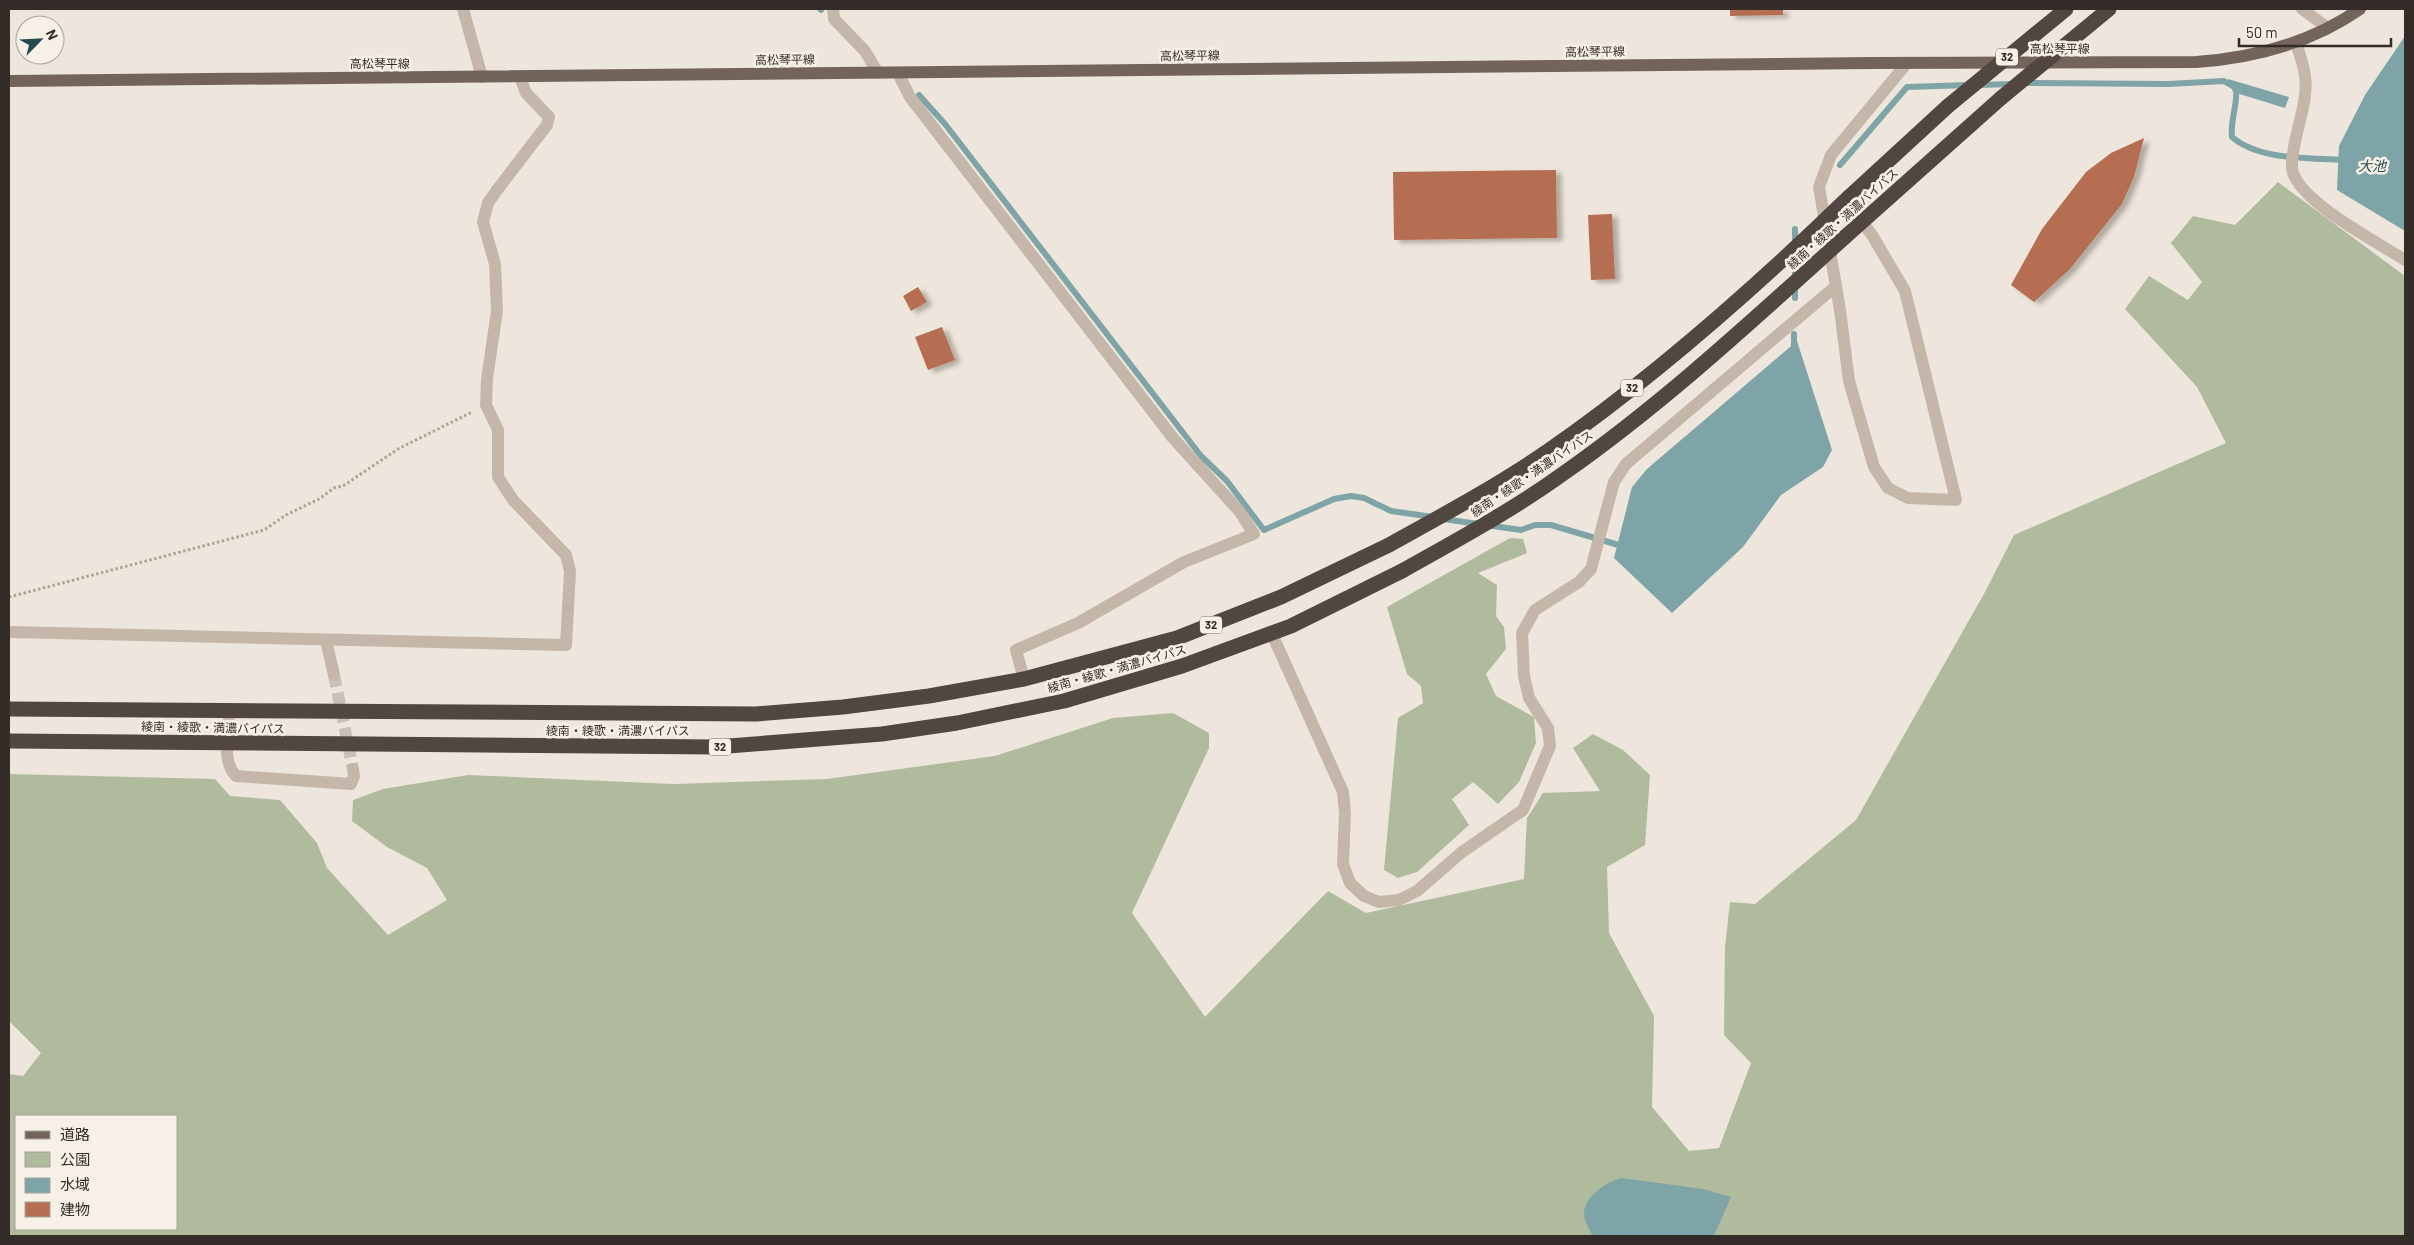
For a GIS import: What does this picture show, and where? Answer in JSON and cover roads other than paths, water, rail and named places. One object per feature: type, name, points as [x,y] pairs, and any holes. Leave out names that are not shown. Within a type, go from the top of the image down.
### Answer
[{"type":"highway","name":"綾南・綾歌・満濃バイパス","points":[[9,710],[756,714],[843,708],[929,696],[1024,679],[1177,638],[1281,597],[1389,545],[1489,490],[1549,450],[1695,338],[1800,245],[1848,197],[1948,106],[2066,9]]},
{"type":"highway","name":"綾南・綾歌・満濃バイパス","points":[[9,741],[716,747],[882,734],[957,723],[1064,701],[1182,666],[1272,634],[1402,571],[1504,514],[1564,474],[1639,418],[1710,360],[2002,98],[2109,9]]},
{"type":"main road","name":"高松琴平線","points":[[9,81],[1907,63],[2196,62],[2236,59],[2296,42],[2328,28],[2360,9]]},
{"type":"street","points":[[463,9],[482,77]]},
{"type":"street","points":[[833,9],[834,19],[865,51],[878,73]]},
{"type":"street","points":[[2302,9],[2328,28]]},
{"type":"street","points":[[2296,42],[2305,76],[2305,94],[2292,167],[2296,180],[2305,193],[2319,205],[2405,260]]},
{"type":"street","points":[[1862,222],[1872,234],[1905,291],[1956,500],[1908,498],[1888,488],[1874,467],[1849,381],[1836,286],[1819,187],[1831,156],[1907,63]]},
{"type":"street","points":[[898,73],[910,98],[1167,431],[1240,512],[1254,534],[1184,562],[1072,627],[1016,650],[1024,679]]},
{"type":"street","points":[[9,632],[566,645],[570,571],[566,555],[513,500],[498,477],[498,430],[486,405],[487,379],[497,311],[496,264],[483,222],[488,203],[547,125],[549,117],[526,93],[520,77]]},
{"type":"street","points":[[1272,634],[1342,792],[1345,813],[1343,864],[1350,883],[1364,896],[1379,902],[1399,900],[1417,890],[1462,852],[1524,810],[1550,746],[1548,728],[1529,698],[1524,676],[1522,633],[1535,610],[1579,582],[1591,569],[1614,482],[1626,464],[1836,286]]},
{"type":"street","points":[[326,640],[334,675]]},
{"type":"street","points":[[229,712],[227,761],[230,770],[236,776],[350,784],[354,776],[353,769]]},
{"type":"water","name":"大池","points":[[2405,36],[2405,231],[2337,190],[2339,146],[2365,95]]},
{"type":"water","points":[[2228,79],[2289,97],[2285,108],[2233,92],[2231,87],[2226,85]]},
{"type":"water","points":[[1797,341],[1832,450],[1823,467],[1781,495],[1743,547],[1672,613],[1614,558],[1632,487],[1647,469]]},
{"type":"water","points":[[1621,1178],[1703,1189],[1731,1197],[1714,1236],[1592,1236],[1584,1217],[1588,1201],[1603,1186]]},
{"type":"waterway","points":[[2023,83],[2168,84],[2224,81],[2236,88],[2232,137],[2244,145],[2287,157],[2347,160]]},
{"type":"waterway","points":[[1978,85],[2013,84]]},
{"type":"waterway","points":[[1840,165],[1907,87],[1968,85]]},
{"type":"waterway","points":[[919,95],[945,124],[1201,456],[1227,481],[1264,530],[1334,499],[1351,496],[1364,498],[1391,511],[1433,517]]},
{"type":"waterway","points":[[1795,229],[1795,298]]},
{"type":"waterway","points":[[1794,334],[1794,350]]},
{"type":"waterway","points":[[1443,519],[1521,530],[1535,525],[1551,525],[1622,546]]},
{"type":"tunnel","points":[[334,675],[353,769]]}]
